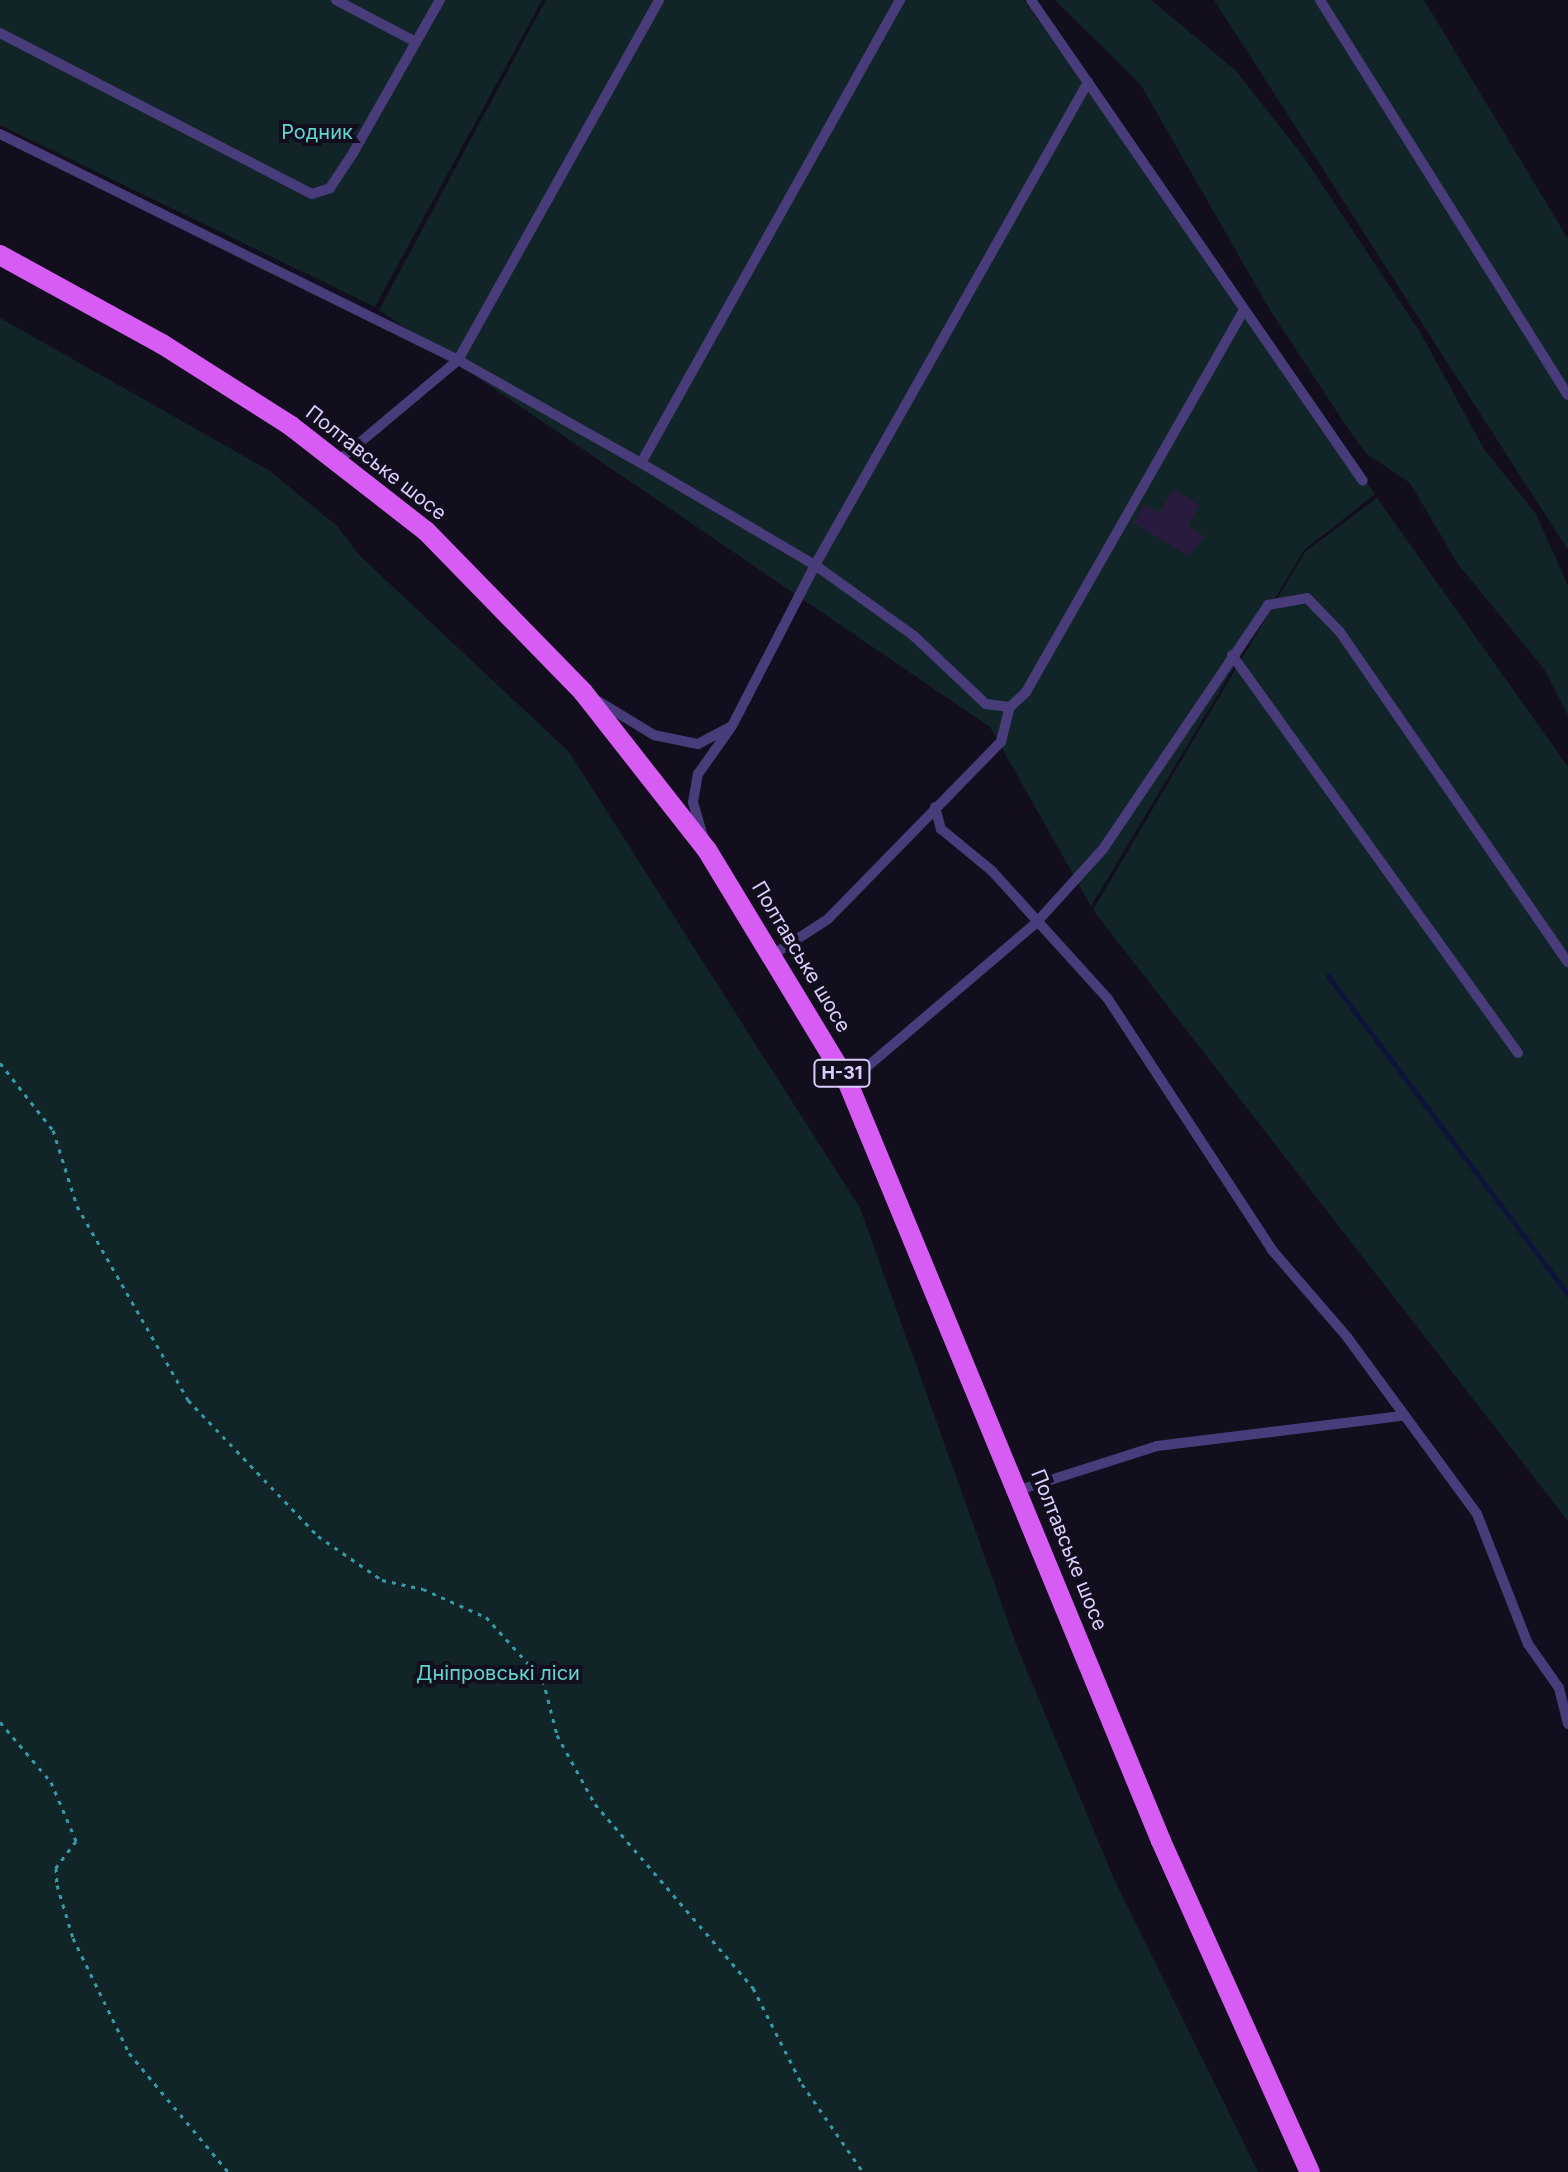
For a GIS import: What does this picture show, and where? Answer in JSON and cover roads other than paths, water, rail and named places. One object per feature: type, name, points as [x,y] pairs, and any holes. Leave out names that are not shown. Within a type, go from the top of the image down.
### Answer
[{"type":"main road","name":"Полтавське шосе","points":[[0,255],[162,344],[339,460],[494,596],[583,692],[707,850],[774,954],[848,1083],[1019,1490],[1161,1841],[1310,2172]]},
{"type":"lane","points":[[336,0],[416,42]]},
{"type":"lane","points":[[0,33],[312,194],[330,188],[440,0]]},
{"type":"lane","points":[[339,460],[458,360],[659,0]]},
{"type":"lane","points":[[641,463],[900,0]]},
{"type":"lane","points":[[1031,0],[1363,481]]},
{"type":"lane","points":[[1320,0],[1568,395]]},
{"type":"lane","points":[[707,850],[693,802],[698,774],[732,726],[815,565],[1088,82]]},
{"type":"lane","points":[[0,134],[458,360],[641,463],[815,565],[914,636],[986,704],[1010,707]]},
{"type":"lane","points":[[774,954],[828,919],[1001,742],[1010,707],[1026,692],[1244,310]]},
{"type":"lane","points":[[848,1083],[1036,923],[1103,849],[1268,605],[1307,598],[1340,632],[1568,962]]},
{"type":"lane","points":[[1232,655],[1518,1053]]},
{"type":"lane","points":[[583,692],[654,735],[698,744],[732,726]]},
{"type":"lane","points":[[935,807],[941,829],[992,871],[1108,999],[1272,1250],[1347,1337],[1402,1416],[1477,1514],[1528,1644],[1559,1688],[1568,1724]]},
{"type":"lane","points":[[1019,1490],[1157,1446],[1402,1416]]},
{"type":"waterway","points":[[1328,976],[1568,1295]]},
{"type":"park label","name":"Родник","points":[[317,132]]},
{"type":"park label","name":"Дніпровські ліси","points":[[498,1673]]}]
